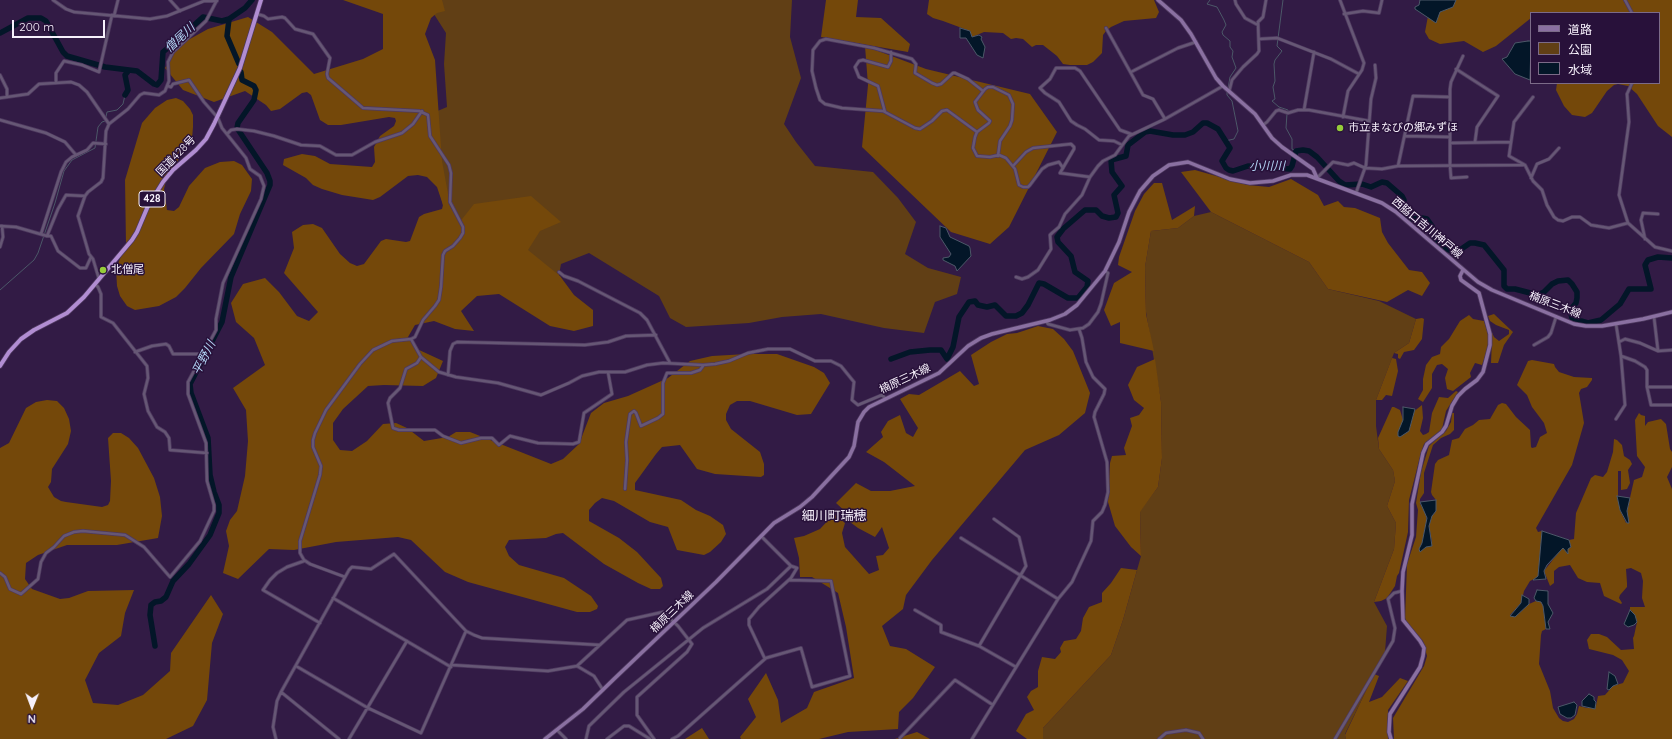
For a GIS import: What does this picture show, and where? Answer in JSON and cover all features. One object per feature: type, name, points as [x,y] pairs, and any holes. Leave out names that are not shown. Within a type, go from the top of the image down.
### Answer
[{"type":"highway","name":"国道428号","points":[[0,366],[9,352],[21,339],[34,330],[67,313],[79,303],[132,240],[148,206],[163,182],[173,170],[201,145],[218,118],[243,61],[261,0]]},
{"type":"main road","name":"西脇口吉川神戸線","points":[[1158,0],[1181,20],[1196,42],[1216,78],[1226,89],[1248,107],[1263,124],[1272,138],[1313,169],[1317,178],[1382,203],[1396,212],[1463,270],[1460,276],[1461,280],[1479,293],[1490,334],[1487,359],[1483,372],[1477,380],[1458,396],[1452,406],[1442,432],[1427,444],[1423,453],[1412,504],[1412,535],[1403,572],[1402,620],[1424,648],[1420,667],[1390,714],[1389,732],[1391,739]]},
{"type":"main road","name":"楠原三木線","points":[[545,739],[603,690],[721,577],[774,523],[806,502],[849,457],[854,446],[860,417],[869,406],[939,372],[968,346],[981,338],[1046,321],[1065,314],[1077,305],[1105,271],[1119,242],[1129,212],[1140,191],[1154,176],[1169,165],[1188,162],[1230,179],[1250,183],[1273,181],[1291,175],[1307,175],[1317,178]]},
{"type":"main road","name":"楠原三木線","points":[[1463,270],[1492,290],[1574,324],[1586,326],[1616,324],[1672,312]]},
{"type":"street","points":[[53,0],[66,9],[74,12],[157,19],[204,1],[217,0]]},
{"type":"street","points":[[56,82],[56,73],[64,61],[82,65],[100,72],[113,15],[118,0]]},
{"type":"street","points":[[170,0],[180,11]]},
{"type":"street","points":[[99,279],[78,216],[85,196],[101,182],[103,178],[106,131],[109,124],[128,109],[140,95],[144,93],[162,94],[168,86],[168,62],[173,52],[206,21],[217,0]]},
{"type":"street","points":[[1235,0],[1245,18],[1258,25]]},
{"type":"street","points":[[1016,277],[1022,279],[1038,270],[1051,250],[1050,235],[1059,227],[1065,214],[1082,195],[1090,177],[1098,166],[1103,161],[1115,155],[1131,134],[1226,89],[1243,66],[1257,54],[1260,47],[1258,22],[1263,17],[1266,0]]},
{"type":"street","points":[[1340,0],[1344,14],[1364,63],[1364,68],[1348,91],[1343,117]]},
{"type":"street","points":[[1344,14],[1363,11],[1380,12],[1382,0]]},
{"type":"street","points":[[1625,0],[1631,12]]},
{"type":"street","points":[[257,14],[268,19],[285,18],[295,29],[313,34],[330,58],[328,78],[363,108],[422,111],[428,115],[430,136],[449,165],[451,173],[450,202],[463,227],[463,233],[457,242],[445,251],[443,255],[439,300],[423,320],[415,337],[411,339],[392,341],[373,350],[356,370],[318,424],[313,440],[313,447],[321,466],[320,475],[300,542],[300,553],[305,561],[345,577]]},
{"type":"street","points":[[1106,28],[1143,95],[1153,99],[1165,119]]},
{"type":"street","points":[[1259,39],[1277,38],[1331,59],[1359,74]]},
{"type":"street","points":[[977,132],[947,110],[942,111],[932,121],[920,129],[915,128],[885,112],[842,108],[821,102],[812,71],[812,59],[816,45],[820,41],[826,39],[891,52],[912,58],[916,64],[915,73],[932,83],[937,85],[941,84],[952,73],[955,73],[968,79],[983,91]]},
{"type":"street","points":[[1131,72],[1178,48],[1196,42]]},
{"type":"street","points":[[885,112],[878,86],[859,77],[855,67],[859,61],[863,60],[888,66],[891,61],[891,52]]},
{"type":"street","points":[[1304,110],[1314,52]]},
{"type":"street","points":[[1463,56],[1451,82],[1450,178],[1466,177]]},
{"type":"street","points":[[1356,193],[1365,168],[1370,99],[1376,78],[1375,65]]},
{"type":"street","points":[[1122,145],[1114,141],[1099,140],[1085,129],[1070,121],[1059,102],[1040,88],[1050,78],[1056,68],[1075,68],[1080,71],[1120,130],[1131,134]]},
{"type":"street","points":[[1456,69],[1498,96],[1476,127],[1475,142]]},
{"type":"street","points":[[0,76],[7,89],[7,96]]},
{"type":"street","points":[[0,573],[5,577],[10,589],[21,594],[38,579],[41,562],[46,553],[64,536],[74,532],[83,531],[125,535],[144,547],[170,577],[200,541],[214,511],[214,505],[207,481],[206,443],[187,389],[189,378],[216,330],[216,319],[223,282],[261,199],[264,186],[260,176],[250,169],[246,158],[222,128],[218,118],[204,102],[189,80],[173,84],[171,87],[168,86]]},
{"type":"street","points":[[0,98],[28,94],[39,84],[71,82],[79,85],[87,92],[109,124]]},
{"type":"street","points":[[1632,84],[1627,94],[1629,122],[1619,195],[1628,223],[1655,246],[1672,251]]},
{"type":"street","points":[[998,156],[1000,141],[1010,126],[1012,120],[1013,104],[1009,95],[994,87],[988,87],[975,102],[978,110],[990,121],[977,132],[974,140],[973,148],[977,156],[998,156],[1006,158],[1013,166],[1019,185],[1023,187],[1028,187],[1042,169],[1048,165],[1059,162],[1063,168]]},
{"type":"street","points":[[1398,166],[1413,96],[1450,97]]},
{"type":"street","points":[[1534,97],[1514,122],[1509,156],[1525,165],[1531,178],[1542,190],[1547,205],[1554,217],[1563,221],[1572,217],[1580,217],[1591,225],[1609,228],[1628,223]]},
{"type":"street","points":[[1263,124],[1267,122],[1276,111],[1288,113],[1294,110],[1304,110],[1369,122]]},
{"type":"street","points":[[227,134],[231,130],[237,129],[254,131],[301,145],[320,146],[336,154],[352,154],[375,142],[402,133],[413,124],[422,111]]},
{"type":"street","points":[[0,120],[46,133],[65,142],[76,155]]},
{"type":"street","points":[[1405,136],[1450,137]]},
{"type":"street","points":[[1450,143],[1511,142]]},
{"type":"street","points":[[41,234],[66,162],[86,150],[93,143],[106,144]]},
{"type":"street","points":[[1013,166],[1026,152],[1033,148],[1073,144],[1074,150],[1060,173],[1090,177]]},
{"type":"street","points":[[1531,178],[1537,164],[1549,159],[1559,148]]},
{"type":"street","points":[[1317,178],[1333,162],[1348,165],[1354,163],[1365,168],[1382,169],[1398,166],[1525,165]]},
{"type":"street","points":[[47,236],[58,209],[66,195],[85,196]]},
{"type":"street","points":[[1645,239],[1642,223],[1643,213],[1658,214]]},
{"type":"street","points":[[0,247],[4,237],[1,226],[16,227],[51,236],[58,251],[80,268],[86,268],[91,257]]},
{"type":"street","points":[[1046,321],[1048,324],[1070,330],[1079,329],[1089,324],[1098,312],[1108,273],[1105,271]]},
{"type":"street","points":[[559,272],[564,276],[578,281],[640,313],[647,320],[670,363]]},
{"type":"street","points":[[95,284],[101,294],[101,317],[113,323],[147,366],[148,378],[144,394],[148,412],[157,427],[165,432],[169,438],[170,450],[207,453]]},
{"type":"street","points":[[1534,345],[1548,337],[1551,333],[1556,317]]},
{"type":"street","points":[[1654,317],[1658,351]]},
{"type":"street","points":[[1616,324],[1621,356],[1625,405],[1616,419]]},
{"type":"street","points":[[972,739],[1058,600],[1072,582],[1090,540],[1093,521],[1102,512],[1106,505],[1108,492],[1107,462],[1094,417],[1094,412],[1104,394],[1104,389],[1094,377],[1086,362],[1079,329]]},
{"type":"street","points":[[448,374],[450,351],[453,344],[457,342],[585,345],[608,342],[626,336],[656,335]]},
{"type":"street","points":[[411,339],[421,357],[439,372],[468,380],[498,383],[541,395],[582,376],[608,372],[625,372],[647,365],[670,363],[703,366],[729,361],[760,350],[790,349],[815,361],[831,361],[842,366],[854,382],[852,400],[858,405],[882,395],[885,398]]},
{"type":"street","points":[[1619,342],[1625,339],[1640,343],[1658,351],[1672,350]]},
{"type":"street","points":[[135,352],[152,346],[166,344],[169,346],[173,354],[202,354]]},
{"type":"street","points":[[1621,356],[1635,361],[1647,370],[1647,387],[1651,405],[1672,405]]},
{"type":"street","points":[[421,357],[417,363],[406,369],[400,388],[390,398],[388,403],[394,428],[399,430],[434,430],[443,436],[461,443],[481,438],[492,438],[499,445],[510,436],[538,443],[573,444],[579,442],[584,413],[612,394],[608,372]]},
{"type":"street","points":[[624,489],[627,460],[626,442],[630,414],[634,411],[636,413],[641,426],[658,418],[663,414],[663,383],[667,373],[691,373],[700,370],[703,366]]},
{"type":"street","points":[[1647,387],[1672,387]]},
{"type":"street","points":[[979,646],[1026,566],[1019,538],[994,519]]},
{"type":"street","points":[[761,536],[791,566],[797,568],[789,580],[759,607],[749,619],[749,625],[765,658]]},
{"type":"street","points":[[961,538],[1058,600]]},
{"type":"street","points":[[276,739],[273,728],[277,701],[345,577],[352,567],[371,569],[394,554],[466,631],[482,638],[600,645]]},
{"type":"street","points":[[305,561],[287,567],[273,576],[263,590],[320,623]]},
{"type":"street","points":[[586,739],[590,726],[606,709],[717,618],[767,589],[791,566]]},
{"type":"street","points":[[672,739],[678,736],[765,658],[801,648],[812,687],[850,676],[831,581],[789,580]]},
{"type":"street","points":[[1335,739],[1393,641],[1395,628],[1388,599],[1394,592],[1402,591]]},
{"type":"street","points":[[333,598],[451,666],[548,671],[577,666],[627,620],[664,612],[690,639],[692,644],[687,652],[637,697],[637,715],[654,739]]},
{"type":"street","points":[[915,610],[941,625],[941,632],[979,646],[1016,667]]},
{"type":"street","points":[[296,666],[368,708],[421,733],[466,631]]},
{"type":"street","points":[[349,739],[407,641]]},
{"type":"street","points":[[577,666],[594,676],[603,690]]},
{"type":"street","points":[[900,738],[955,680],[992,705]]},
{"type":"street","points":[[281,692],[339,739]]},
{"type":"street","points":[[607,739],[624,726],[629,726],[650,739]]},
{"type":"street","points":[[557,730],[566,739]]},
{"type":"street","points":[[1159,739],[1166,733],[1186,730],[1199,733],[1204,739]]},
{"type":"green space","points":[[425,0],[792,0],[790,37],[801,78],[784,124],[815,166],[873,172],[898,198],[916,222],[905,254],[928,268],[961,277],[957,294],[935,302],[924,333],[884,328],[821,314],[782,317],[749,323],[686,327],[670,318],[659,296],[589,253],[561,264],[557,286],[447,226],[436,171],[428,115],[447,107],[444,64],[446,33]]},
{"type":"green space","points":[[1211,212],[1309,262],[1328,289],[1379,301],[1416,319],[1409,343],[1394,353],[1376,400],[1376,426],[1379,449],[1393,470],[1395,481],[1387,506],[1396,523],[1394,549],[1374,602],[1387,626],[1385,652],[1345,734],[1346,739],[1043,739],[1043,728],[1111,655],[1123,620],[1141,556],[1140,511],[1158,487],[1162,458],[1161,402],[1146,312],[1145,267],[1151,231],[1178,228],[1194,216]]},
{"type":"shaded area","points":[[343,0],[442,0],[445,11],[437,13],[431,18],[425,34],[435,60],[442,161],[449,199],[459,223],[474,204],[531,196],[561,222],[540,231],[528,250],[560,276],[574,295],[593,310],[593,326],[574,331],[550,326],[499,294],[477,296],[461,311],[474,331],[455,329],[434,321],[415,325],[408,337],[417,349],[443,361],[436,378],[423,386],[368,386],[343,409],[333,423],[333,440],[340,450],[352,451],[367,441],[383,424],[396,423],[407,428],[424,441],[448,437],[456,432],[470,432],[551,464],[563,459],[579,444],[591,413],[604,403],[628,396],[668,378],[690,361],[712,356],[777,354],[814,367],[824,373],[830,383],[811,414],[797,415],[750,401],[737,401],[730,405],[726,414],[726,420],[731,429],[760,452],[764,464],[764,475],[761,477],[715,474],[697,469],[680,445],[662,447],[635,483],[635,490],[681,500],[723,525],[726,534],[721,542],[710,552],[704,555],[677,550],[668,527],[650,522],[614,501],[602,498],[589,510],[589,521],[619,538],[637,552],[661,578],[663,586],[660,589],[651,589],[604,564],[563,533],[546,538],[509,540],[505,547],[509,556],[519,565],[564,578],[591,596],[598,606],[597,609],[590,612],[577,612],[468,582],[445,572],[411,540],[398,537],[336,542],[294,550],[269,549],[238,579],[223,573],[229,546],[226,531],[230,520],[237,511],[245,476],[248,441],[246,410],[233,388],[265,365],[254,338],[236,322],[231,303],[243,284],[265,278],[279,292],[297,316],[309,321],[318,312],[284,273],[294,248],[292,232],[303,225],[313,224],[322,228],[340,254],[350,263],[357,266],[364,264],[381,241],[386,239],[406,242],[410,241],[419,217],[442,209],[443,205],[437,187],[427,177],[418,175],[408,176],[380,197],[373,200],[342,195],[322,189],[313,185],[306,178],[283,165],[284,159],[302,154],[315,156],[330,164],[372,167],[375,162],[374,147],[380,136],[394,126],[396,121],[395,118],[389,117],[341,125],[328,125],[320,120],[311,95],[307,92],[302,93],[280,109],[271,111],[266,105],[245,91],[214,102],[183,90],[165,68],[179,45],[208,29],[248,17],[272,32],[314,74],[363,59],[383,49],[383,14]]},
{"type":"shaded area","points":[[826,0],[858,0],[856,17],[881,18],[910,44],[908,52],[821,37]]},
{"type":"shaded area","points":[[929,0],[1154,0],[1159,12],[1156,18],[1124,21],[1111,27],[1103,35],[1102,53],[1093,62],[1087,65],[1070,65],[1063,64],[1057,56],[1043,45],[1036,45],[1032,47],[1023,39],[1011,39],[1003,33],[984,32],[972,37],[970,31],[933,18],[927,14]]},
{"type":"shaded area","points":[[1441,0],[1672,0],[1672,137],[1658,126],[1637,94],[1628,86],[1618,84],[1660,84],[1660,12],[1530,12],[1530,19],[1496,46],[1483,52],[1464,41],[1440,44],[1429,39],[1425,32],[1428,16]]},
{"type":"shaded area","points":[[865,46],[926,69],[1030,94],[1057,132],[1009,227],[990,244],[951,232],[862,147],[868,85]]},
{"type":"shaded area","points":[[1557,84],[1618,84],[1614,85],[1607,91],[1592,113],[1585,117],[1572,115],[1564,106],[1556,90]]},
{"type":"shaded area","points":[[176,98],[183,101],[190,109],[193,115],[193,127],[192,139],[167,177],[164,189],[167,210],[174,211],[179,207],[189,186],[205,168],[220,162],[234,161],[242,165],[252,179],[251,191],[240,214],[234,234],[201,268],[185,288],[176,297],[159,306],[135,310],[127,306],[120,296],[117,286],[116,268],[126,245],[125,180],[142,123],[155,108],[167,100]]},
{"type":"shaded area","points":[[1195,170],[1248,185],[1269,187],[1291,179],[1318,195],[1324,206],[1338,201],[1344,207],[1355,208],[1380,218],[1382,232],[1388,243],[1409,270],[1422,272],[1430,283],[1422,296],[1408,290],[1387,302],[1328,289],[1309,262],[1211,212],[1181,172]]},
{"type":"shaded area","points":[[1154,183],[1162,183],[1172,220],[1195,206],[1194,216],[1178,228],[1151,231],[1145,267],[1146,314],[1154,351],[1120,343],[1120,322],[1111,326],[1104,310],[1114,283],[1132,272],[1118,265],[1119,257],[1135,211],[1144,194]]},
{"type":"shaded area","points":[[1494,314],[1513,332],[1504,345],[1498,363],[1491,363],[1492,339],[1490,328],[1494,337],[1499,341],[1509,334],[1509,330],[1490,321],[1488,316]]},
{"type":"shaded area","points":[[1469,315],[1473,319],[1484,321],[1488,334],[1488,348],[1482,365],[1475,363],[1470,373],[1471,377],[1453,391],[1447,389],[1445,378],[1448,369],[1442,364],[1437,365],[1432,374],[1432,388],[1423,402],[1418,399],[1423,390],[1423,379],[1426,365],[1432,357],[1440,354],[1441,347],[1449,339],[1460,321]]},
{"type":"shaded area","points":[[1416,319],[1424,319],[1422,339],[1414,350],[1404,352],[1400,359],[1398,358],[1398,354],[1394,353],[1409,343]]},
{"type":"shaded area","points":[[1038,326],[1053,329],[1064,339],[1073,351],[1090,393],[1085,413],[1059,435],[1025,450],[932,560],[906,595],[903,609],[882,626],[890,646],[906,649],[935,667],[913,698],[899,712],[898,729],[848,732],[819,739],[741,739],[740,737],[756,717],[748,699],[766,673],[778,700],[781,723],[807,708],[814,692],[854,678],[846,627],[838,593],[812,577],[800,577],[799,558],[794,538],[804,536],[820,529],[834,514],[845,523],[842,533],[845,547],[869,574],[879,570],[876,556],[883,555],[889,548],[882,527],[875,537],[850,522],[848,514],[836,503],[856,483],[871,491],[890,491],[915,486],[884,462],[866,452],[883,437],[881,432],[888,421],[900,415],[906,433],[913,437],[918,428],[900,399],[909,394],[919,395],[960,371],[974,386],[979,384],[971,355],[1007,334],[1017,333]]},
{"type":"shaded area","points":[[1392,358],[1396,359],[1398,371],[1392,396],[1386,395],[1382,400],[1376,400]]},
{"type":"shaded area","points":[[1155,359],[1161,402],[1162,458],[1158,487],[1140,512],[1141,556],[1131,547],[1115,526],[1108,502],[1110,463],[1112,456],[1126,455],[1124,448],[1132,426],[1130,418],[1139,415],[1144,408],[1134,400],[1128,385],[1137,367]]},
{"type":"shaded area","points":[[1532,360],[1554,364],[1559,372],[1574,377],[1592,378],[1592,380],[1587,387],[1581,389],[1579,393],[1584,423],[1572,465],[1536,528],[1538,532],[1542,531],[1538,577],[1530,581],[1524,591],[1521,603],[1510,615],[1515,617],[1529,604],[1536,601],[1541,602],[1543,606],[1546,629],[1542,631],[1541,635],[1539,664],[1550,691],[1553,708],[1559,718],[1563,721],[1568,722],[1574,719],[1579,706],[1587,708],[1596,706],[1598,696],[1605,695],[1613,686],[1623,683],[1629,671],[1622,660],[1613,655],[1589,649],[1587,640],[1591,634],[1599,634],[1607,637],[1621,650],[1634,649],[1633,638],[1637,622],[1632,611],[1630,610],[1630,607],[1645,607],[1642,598],[1643,581],[1641,573],[1631,568],[1626,569],[1627,587],[1620,595],[1619,598],[1622,603],[1621,604],[1604,596],[1600,583],[1587,582],[1578,578],[1570,565],[1559,567],[1554,571],[1554,583],[1550,586],[1544,571],[1563,548],[1568,549],[1571,547],[1569,540],[1574,539],[1576,513],[1591,478],[1595,475],[1603,477],[1607,472],[1613,452],[1614,439],[1622,445],[1624,456],[1630,460],[1632,464],[1628,470],[1630,483],[1627,489],[1621,490],[1621,471],[1618,471],[1618,499],[1620,510],[1626,523],[1629,522],[1627,511],[1634,480],[1642,477],[1645,467],[1637,456],[1635,420],[1639,413],[1645,416],[1645,426],[1648,422],[1661,419],[1666,424],[1670,449],[1672,452],[1672,467],[1667,477],[1672,489],[1672,739],[1394,739],[1393,718],[1424,666],[1427,656],[1423,641],[1407,623],[1405,618],[1407,564],[1416,537],[1418,510],[1416,503],[1421,472],[1429,446],[1446,431],[1451,422],[1452,413],[1454,413],[1454,430],[1433,445],[1424,473],[1424,493],[1420,499],[1420,504],[1425,511],[1427,521],[1421,547],[1432,542],[1429,526],[1432,516],[1436,511],[1436,500],[1431,492],[1435,464],[1438,460],[1449,455],[1452,440],[1459,438],[1465,429],[1479,420],[1490,419],[1498,405],[1502,403],[1506,404],[1516,417],[1530,430],[1532,448],[1536,447],[1540,437],[1547,433],[1544,423],[1532,407],[1527,395],[1517,385],[1528,361]]},
{"type":"shaded area","points":[[1456,391],[1458,392],[1446,411],[1442,429],[1424,444],[1421,453],[1409,500],[1408,532],[1395,586],[1387,598],[1374,602],[1394,549],[1396,523],[1387,506],[1395,481],[1393,470],[1379,449],[1378,438],[1392,407],[1400,410],[1403,420],[1422,405],[1423,418],[1420,431],[1423,435],[1426,434],[1429,432],[1432,413],[1439,397],[1448,398]]},
{"type":"shaded area","points":[[47,400],[57,401],[64,408],[69,419],[71,431],[68,444],[52,469],[51,482],[48,487],[54,497],[66,502],[102,507],[108,505],[110,501],[111,481],[108,438],[113,433],[121,433],[129,438],[138,448],[154,478],[160,497],[162,516],[158,538],[117,545],[67,545],[38,555],[26,563],[25,579],[32,589],[60,599],[69,598],[88,591],[134,590],[125,613],[121,636],[99,653],[85,680],[93,703],[118,705],[143,695],[170,671],[171,653],[211,595],[223,614],[212,643],[207,700],[193,726],[166,739],[0,739],[0,448],[9,443],[26,408],[36,402]]},
{"type":"shaded area","points":[[1121,568],[1137,570],[1123,620],[1111,655],[1043,728],[1043,739],[1027,739],[1016,731],[1026,714],[1034,710],[1027,697],[1031,691],[1038,687],[1038,671],[1042,657],[1055,659],[1061,652],[1060,648],[1064,641],[1076,639],[1081,631],[1083,618],[1089,607],[1102,602],[1102,593]]},
{"type":"shaded area","points":[[1374,674],[1379,676],[1369,702],[1382,697],[1400,678],[1408,681],[1388,710],[1388,739],[1346,739],[1345,735]]},
{"type":"shaded area","points":[[702,728],[709,739],[685,739]]},
{"type":"shaded area","points":[[917,732],[930,739],[895,739]]},
{"type":"water","points":[[1420,0],[1456,0],[1453,7],[1440,12],[1436,23],[1415,9],[1415,7],[1419,5]]},
{"type":"water","points":[[960,28],[970,31],[972,37],[979,35],[982,37],[981,39],[985,47],[983,58],[977,55],[966,38],[960,38]]},
{"type":"water","points":[[1530,41],[1530,80],[1515,74],[1502,59],[1507,57],[1515,43]]},
{"type":"water","points":[[940,226],[946,228],[950,237],[969,246],[970,248],[971,256],[957,271],[955,266],[943,260],[943,258],[949,257],[951,254],[940,237]]},
{"type":"water","points":[[1403,407],[1415,409],[1409,431],[1400,437],[1398,436],[1398,432],[1403,420]]},
{"type":"water","points":[[1617,496],[1630,498],[1627,511],[1629,523],[1627,523],[1620,510]]},
{"type":"water","points":[[1436,500],[1436,511],[1432,516],[1429,526],[1432,546],[1426,547],[1420,552],[1419,549],[1422,543],[1427,518],[1420,502]]},
{"type":"water","points":[[1542,531],[1569,540],[1571,547],[1568,549],[1568,554],[1563,548],[1547,565],[1544,571],[1546,579],[1533,580],[1538,576]]},
{"type":"water","points":[[1537,590],[1548,591],[1548,604],[1553,613],[1548,622],[1550,629],[1546,629],[1543,606],[1541,602],[1536,601],[1534,598]]},
{"type":"water","points":[[1522,595],[1529,599],[1529,604],[1515,617],[1510,616],[1521,603]]},
{"type":"water","points":[[1630,610],[1635,615],[1637,622],[1628,627],[1624,624]]},
{"type":"water","points":[[1609,672],[1615,676],[1618,684],[1609,690],[1607,689]]},
{"type":"water","points":[[1589,694],[1594,697],[1596,702],[1595,709],[1582,706],[1582,701]]},
{"type":"water","points":[[1574,702],[1577,705],[1575,715],[1571,718],[1567,718],[1560,714],[1558,707]]},
{"type":"waterway","name":"僧尾川","points":[[125,95],[128,90],[125,75],[129,70],[137,71],[157,85],[161,80],[163,52],[203,17],[222,21],[229,19],[245,8],[252,0]]},
{"type":"waterway","points":[[1210,0],[1207,4],[1217,7],[1224,20],[1226,25],[1222,32],[1223,35],[1230,41],[1230,47],[1233,51],[1232,57],[1236,68],[1230,77],[1228,89]]},
{"type":"waterway","points":[[1283,0],[1277,46],[1282,51],[1275,60],[1274,64],[1275,81],[1273,87],[1275,99],[1272,101],[1279,107],[1288,111]]},
{"type":"waterway","name":"僧尾川","points":[[0,33],[28,18],[41,18],[46,21],[63,52],[67,56],[105,67],[129,70]]},
{"type":"waterway","name":"平野川","points":[[229,19],[227,36],[239,64]]},
{"type":"waterway","name":"平野川","points":[[155,646],[150,615],[151,605],[166,597],[173,581],[189,564],[210,535],[219,513],[219,505],[210,475],[208,438],[191,393],[190,384],[222,322],[231,277],[270,185],[267,173],[237,128],[238,123],[254,100],[256,90],[254,86],[242,80],[241,72]]},
{"type":"waterway","points":[[1225,141],[1234,139],[1238,131],[1232,101],[1227,95],[1227,92]]},
{"type":"waterway","points":[[0,290],[34,260],[38,253],[55,203],[64,171],[72,160],[95,148],[98,127],[105,121],[107,112],[117,110],[123,104],[125,95]]},
{"type":"waterway","points":[[1287,114],[1286,128],[1292,139],[1292,149],[1296,151]]},
{"type":"waterway","name":"小川川","points":[[891,359],[910,352],[930,350],[941,350],[947,359],[953,347],[959,317],[969,302],[975,301],[978,305],[987,307],[995,305],[1006,316],[1016,316],[1022,313],[1028,305],[1039,283],[1044,284],[1068,298],[1078,298],[1087,287],[1088,281],[1075,272],[1071,256],[1058,242],[1057,237],[1063,229],[1085,210],[1096,210],[1102,216],[1109,218],[1116,217],[1118,213],[1114,195],[1122,186],[1112,172],[1111,160],[1126,156],[1128,145],[1145,132],[1150,131],[1173,135],[1185,135],[1193,132],[1203,123],[1207,123],[1218,129],[1230,148],[1222,161],[1229,170],[1233,171],[1248,166],[1290,169],[1296,151],[1303,150],[1309,151],[1317,157],[1339,181],[1345,185],[1362,184],[1371,187],[1382,182],[1387,183],[1402,196],[1404,200],[1403,212],[1412,219],[1427,219],[1432,226],[1435,240],[1446,249],[1457,252],[1470,243],[1484,245],[1504,270],[1504,286],[1507,289],[1515,289],[1538,295],[1544,292],[1552,284],[1558,281],[1568,280],[1577,292],[1576,303],[1571,309],[1572,318],[1581,321],[1588,323],[1601,320],[1620,304],[1629,289],[1651,289],[1645,265],[1648,260],[1658,257],[1672,258]]},
{"type":"place","name":"市立まなびの郷みずほ","points":[[1340,128]]},
{"type":"place","name":"北僧尾","points":[[103,270]]},
{"type":"district","name":"細川町瑞穂","points":[[834,516]]}]
